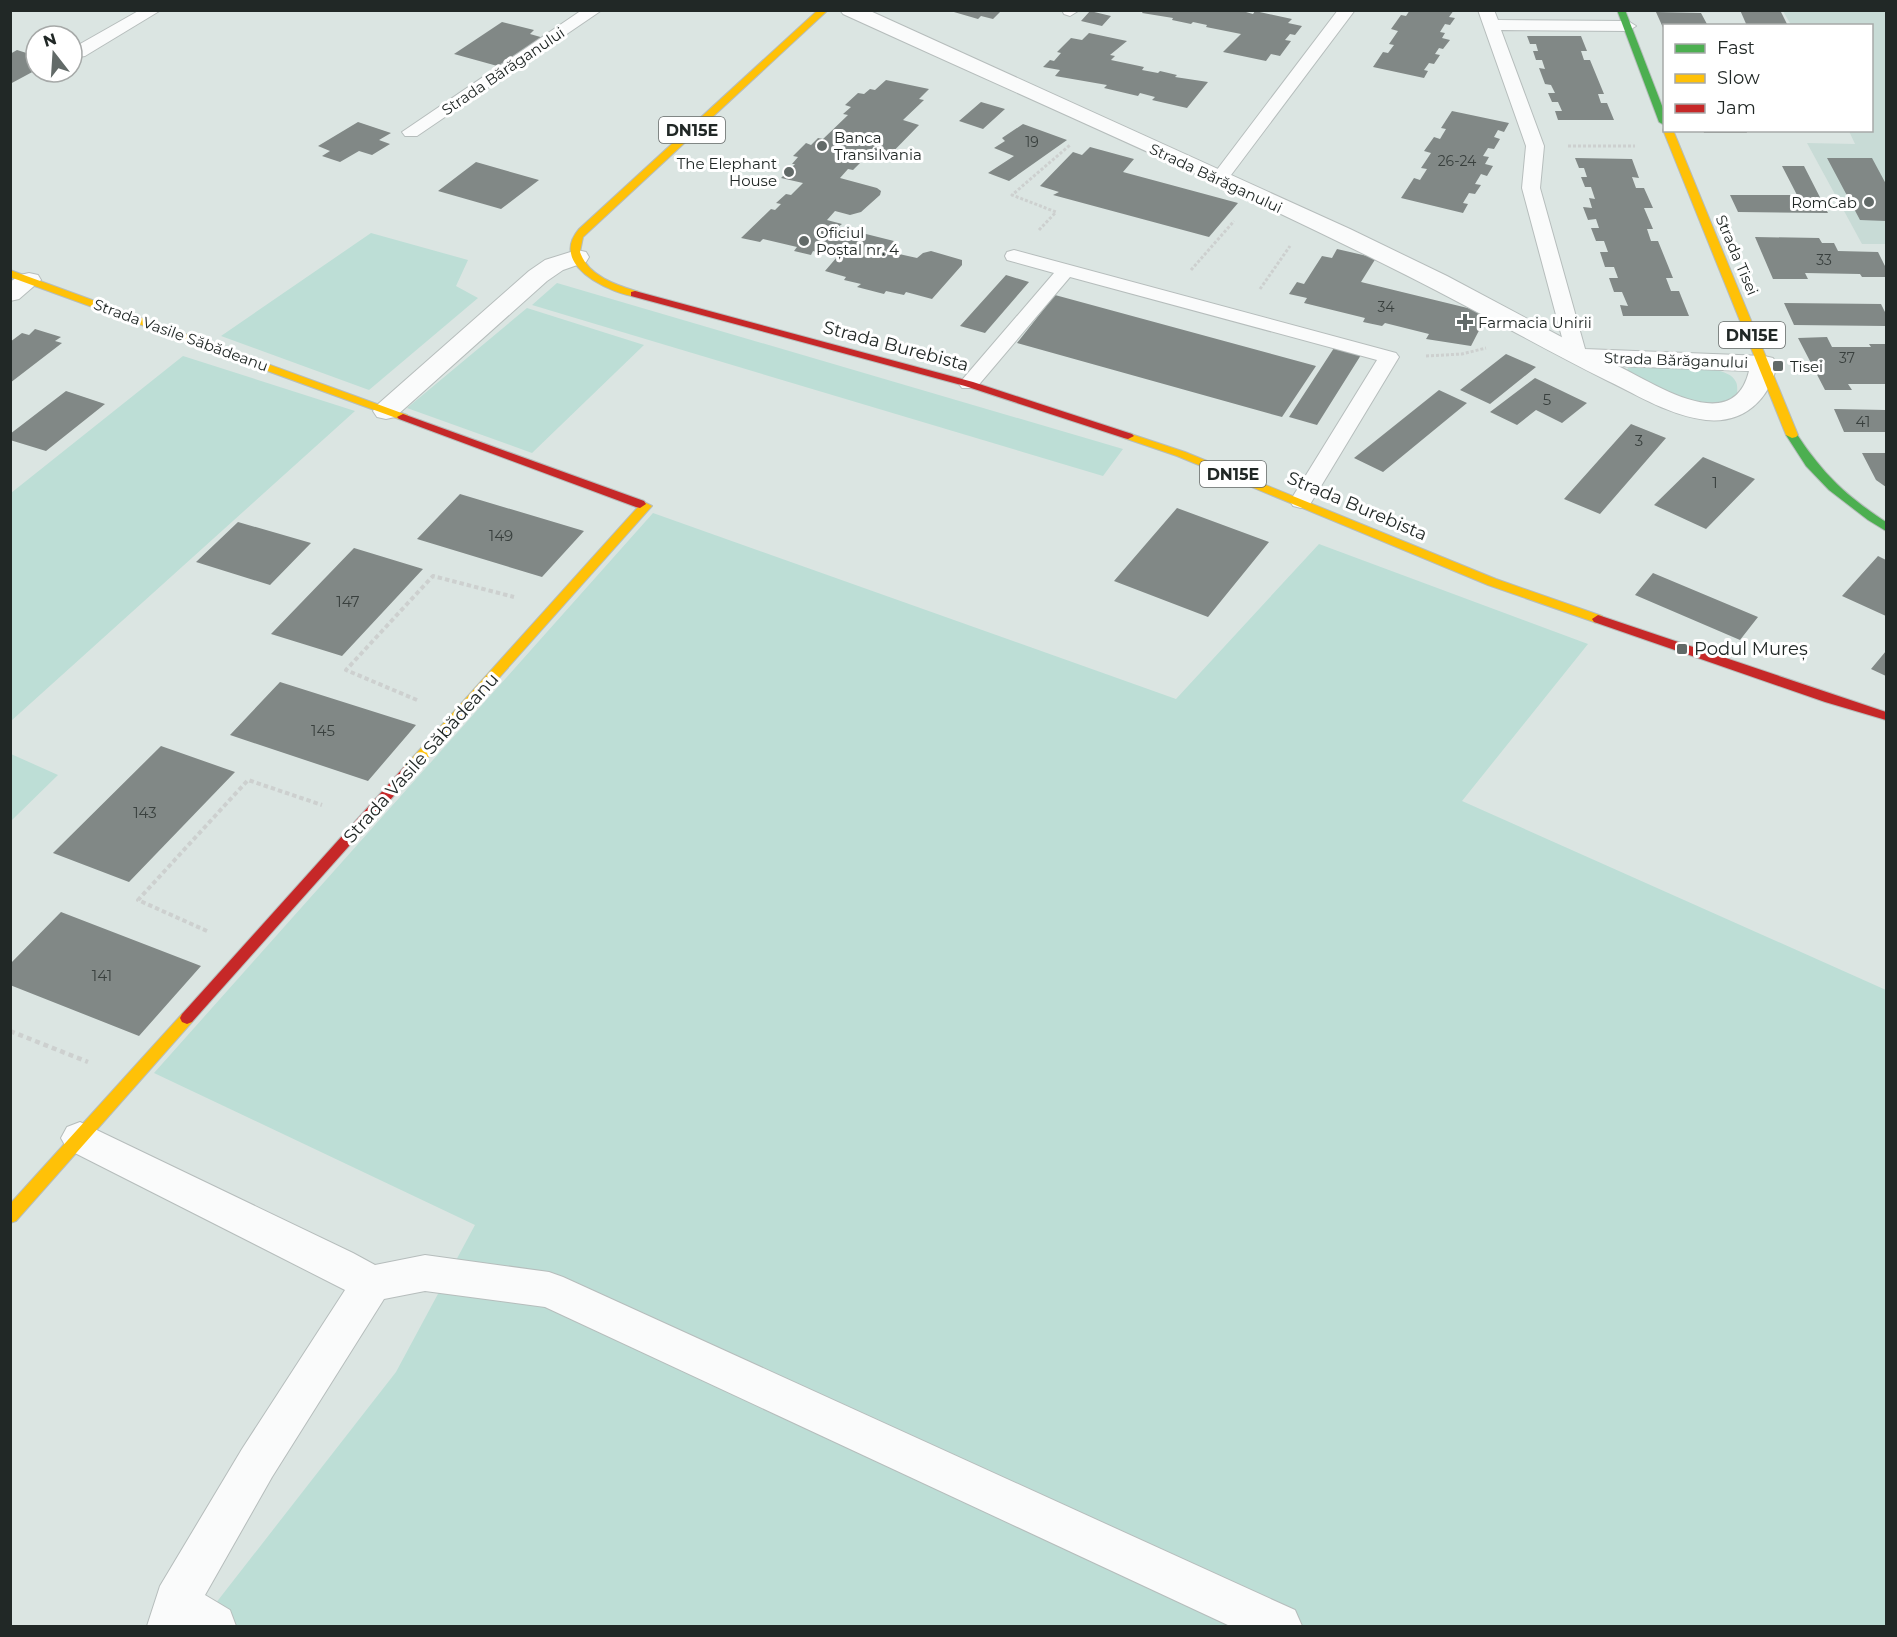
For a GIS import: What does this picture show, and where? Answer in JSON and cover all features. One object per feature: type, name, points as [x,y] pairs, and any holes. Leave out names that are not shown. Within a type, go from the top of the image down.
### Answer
[{"type":"main road","name":"DN15E","points":[[577,257],[576,242],[591,222],[824,10]]},
{"type":"main road","points":[[1621,10],[1663,117]]},
{"type":"main road","name":"Strada Tisei","points":[[1669,132],[1764,364],[1782,414],[1810,465],[1825,483],[1887,527]]},
{"type":"main road","name":"Strada Burebista","points":[[577,257],[596,278],[611,287],[969,384],[1181,453],[1492,582],[1830,699],[1887,716]]},
{"type":"main road","name":"Strada Vasile Săbădeanu","points":[[10,1216],[646,506],[386,411],[17,282]]},
{"type":"street","name":"Strada Bărăganului","points":[[850,10],[1412,268],[1577,356],[1669,401],[1710,413],[1744,405],[1753,394],[1764,364],[1577,356]]},
{"type":"street","points":[[386,411],[538,276],[554,265],[577,257]]},
{"type":"street","points":[[80,1138],[339,1265],[371,1284],[425,1273],[549,1290],[1280,1626]]},
{"type":"street","points":[[214,1626],[172,1614],[256,1463],[371,1284]]},
{"type":"lane","points":[[84,49],[153,10]]},
{"type":"lane","name":"Strada Bărăganului","points":[[411,132],[594,10]]},
{"type":"lane","points":[[1219,179],[1346,11]]},
{"type":"lane","points":[[1577,356],[1531,188],[1534,146],[1489,18],[1628,26]]},
{"type":"lane","points":[[1014,256],[1166,299],[1389,357],[1300,501]]},
{"type":"lane","points":[[969,384],[1066,270]]},
{"type":"path","points":[[1014,256],[1056,212],[1012,195],[1078,138]]},
{"type":"path","points":[[1534,146],[1637,146]]},
{"type":"path","points":[[1166,299],[1240,213]]},
{"type":"path","points":[[1240,317],[1290,246]]},
{"type":"path","points":[[1389,357],[1462,354],[1493,346]]},
{"type":"path","points":[[418,700],[346,670],[433,576],[524,599]]},
{"type":"path","points":[[210,932],[138,900],[248,780],[324,805]]},
{"type":"path","points":[[10,1031],[93,1064]]},
{"type":"shaded area","points":[[1783,11],[1886,11],[1886,244],[1862,244],[1807,143],[1855,144],[1849,132],[1873,132],[1873,24],[1790,24]]},
{"type":"green space","points":[[371,233],[468,260],[456,286],[478,298],[369,390],[221,336]]},
{"type":"green space","points":[[557,283],[1123,449],[1103,476],[532,305]]},
{"type":"green space","points":[[527,308],[644,345],[532,453],[407,408]]},
{"type":"green space","points":[[183,356],[355,411],[11,721],[11,493]]},
{"type":"green space","points":[[1674,366],[1720,371],[1730,375],[1736,382],[1737,396],[1724,405],[1685,402],[1626,373],[1628,368]]},
{"type":"green space","points":[[653,513],[1176,699],[1319,544],[1588,644],[1462,801],[1886,990],[1886,1626],[198,1626],[396,1372],[475,1225],[154,1073]]},
{"type":"green space","points":[[11,754],[58,775],[11,821]]},
{"type":"building","points":[[947,10],[1002,10],[993,19],[981,16],[978,19]]},
{"type":"building","points":[[1144,10],[1239,10],[1253,14],[1255,11],[1292,19],[1288,23],[1302,26],[1295,35],[1290,34],[1285,40],[1291,41],[1280,56],[1271,54],[1266,61],[1223,52],[1241,34],[1142,13]]},
{"type":"building","points":[[1410,10],[1454,10],[1449,17],[1455,18],[1450,25],[1445,24],[1440,32],[1445,33],[1442,38],[1450,40],[1443,49],[1439,48],[1435,54],[1440,55],[1434,64],[1429,63],[1424,70],[1428,71],[1424,78],[1373,67],[1383,52],[1388,53],[1394,45],[1389,44],[1398,31],[1391,29],[1401,15],[1406,16]]},
{"type":"building","points":[[1740,10],[1780,10],[1787,24],[1746,24]]},
{"type":"building","points":[[1090,11],[1111,16],[1102,26],[1081,21]]},
{"type":"building","points":[[1656,12],[1701,13],[1707,24],[1663,24],[1663,28]]},
{"type":"building","points":[[502,22],[534,30],[530,34],[544,38],[501,67],[454,54]]},
{"type":"building","points":[[1089,33],[1127,41],[1110,55],[1115,56],[1111,60],[1144,67],[1142,70],[1158,73],[1160,71],[1177,75],[1175,77],[1208,82],[1187,108],[1152,100],[1155,97],[1140,93],[1138,96],[1104,88],[1107,85],[1055,76],[1060,70],[1043,67],[1050,60],[1054,61],[1061,53],[1057,52],[1071,38],[1082,40]]},
{"type":"building","points":[[1527,36],[1581,36],[1587,51],[1581,51],[1584,60],[1590,60],[1604,94],[1598,94],[1601,103],[1607,103],[1614,120],[1558,120],[1555,111],[1562,111],[1558,102],[1552,102],[1548,93],[1555,93],[1551,85],[1545,84],[1539,68],[1545,69],[1542,60],[1536,60],[1533,51],[1538,51],[1536,44],[1530,44]]},
{"type":"building","points":[[17,50],[24,52],[24,76],[10,84],[10,54]]},
{"type":"building","points":[[886,80],[929,89],[919,99],[924,100],[903,120],[919,125],[884,161],[865,158],[853,170],[848,169],[840,178],[877,188],[881,191],[880,195],[861,212],[850,215],[835,211],[827,220],[842,224],[838,227],[898,242],[890,252],[917,258],[931,251],[962,260],[962,265],[932,299],[906,292],[904,295],[886,291],[884,294],[857,287],[861,284],[844,280],[846,277],[825,271],[837,257],[813,251],[811,255],[794,251],[797,247],[763,239],[760,242],[741,238],[771,209],[775,210],[781,204],[776,203],[786,194],[791,195],[803,183],[781,178],[795,164],[792,164],[798,157],[793,156],[806,143],[811,145],[818,138],[823,139],[848,115],[843,114],[851,107],[845,105],[858,93],[864,94],[870,89],[875,90]]},
{"type":"building","points":[[981,102],[1005,109],[983,129],[959,121]]},
{"type":"building","points":[[1452,111],[1509,123],[1504,132],[1498,130],[1494,137],[1500,139],[1494,149],[1488,148],[1483,156],[1489,157],[1485,164],[1493,166],[1487,176],[1481,174],[1475,184],[1481,185],[1475,194],[1469,193],[1463,203],[1468,204],[1463,213],[1401,198],[1414,178],[1420,180],[1427,169],[1421,168],[1431,153],[1424,151],[1434,137],[1440,139],[1446,129],[1441,128]]},
{"type":"building","points":[[358,122],[391,133],[379,140],[390,144],[372,155],[359,151],[340,162],[322,156],[330,151],[318,146]]},
{"type":"building","points":[[1023,124],[1067,140],[1009,181],[988,173],[1014,156],[994,148],[1005,141],[1002,138]]},
{"type":"building","points":[[1704,132],[1747,133],[1704,133]]},
{"type":"building","points":[[1090,147],[1134,159],[1123,172],[1238,203],[1209,237],[1053,195],[1059,192],[1040,186],[1073,152],[1082,155]]},
{"type":"building","points":[[1575,158],[1632,159],[1639,178],[1632,177],[1636,188],[1644,188],[1653,208],[1644,208],[1653,229],[1647,229],[1651,241],[1658,241],[1673,278],[1666,278],[1671,291],[1679,291],[1689,316],[1623,316],[1620,305],[1628,306],[1622,292],[1614,292],[1609,278],[1618,278],[1614,267],[1605,267],[1600,252],[1608,252],[1604,241],[1596,241],[1591,228],[1599,228],[1596,219],[1588,220],[1583,207],[1592,208],[1589,198],[1595,199],[1591,187],[1585,187],[1581,177],[1587,177],[1584,168],[1579,168]]},
{"type":"building","name":"RomCab","points":[[1827,158],[1872,158],[1886,184],[1886,221],[1860,220]]},
{"type":"building","points":[[476,162],[539,180],[501,209],[438,191]]},
{"type":"building","points":[[1782,166],[1804,166],[1828,213],[1738,212],[1730,195],[1797,195]]},
{"type":"building","points":[[1755,237],[1819,238],[1822,243],[1834,243],[1838,251],[1878,252],[1886,268],[1886,277],[1805,273],[1808,279],[1773,279]]},
{"type":"building","points":[[1337,249],[1376,258],[1361,282],[1488,313],[1471,346],[1426,339],[1429,334],[1385,323],[1382,326],[1363,322],[1365,318],[1304,303],[1307,298],[1289,294],[1297,282],[1304,284],[1322,256],[1332,258]]},
{"type":"building","points":[[1006,275],[1029,282],[985,333],[960,326]]},
{"type":"building","points":[[1055,295],[1316,366],[1282,417],[1017,343]]},
{"type":"building","points":[[1784,303],[1881,304],[1886,314],[1886,326],[1794,325]]},
{"type":"building","points":[[35,329],[61,337],[55,341],[62,343],[10,383],[10,342],[22,333],[29,335]]},
{"type":"building","points":[[1827,337],[1832,347],[1871,347],[1869,344],[1886,344],[1886,384],[1848,384],[1852,390],[1825,390],[1798,338]]},
{"type":"building","points":[[1334,348],[1361,355],[1317,425],[1289,417]]},
{"type":"building","points":[[1506,354],[1536,367],[1490,404],[1460,390]]},
{"type":"building","points":[[1535,378],[1587,403],[1562,423],[1536,410],[1517,425],[1490,412]]},
{"type":"building","points":[[1439,390],[1467,403],[1383,472],[1354,458]]},
{"type":"building","points":[[66,391],[105,404],[46,451],[10,440],[10,434]]},
{"type":"building","points":[[1834,409],[1886,410],[1886,432],[1844,432]]},
{"type":"building","points":[[1631,424],[1666,438],[1600,514],[1564,499]]},
{"type":"building","points":[[1862,453],[1886,453],[1886,487],[1876,480]]},
{"type":"building","points":[[1703,457],[1755,479],[1706,529],[1654,505]]},
{"type":"building","points":[[460,494],[584,531],[542,577],[417,539]]},
{"type":"building","points":[[1177,508],[1269,542],[1208,617],[1114,581]]},
{"type":"building","points":[[238,522],[311,543],[270,585],[196,562]]},
{"type":"building","points":[[354,548],[423,569],[342,656],[271,634]]},
{"type":"building","points":[[1878,556],[1886,560],[1886,616],[1842,596]]},
{"type":"building","points":[[1653,573],[1758,617],[1740,640],[1635,595]]},
{"type":"building","points":[[1886,651],[1886,676],[1871,669]]},
{"type":"building","points":[[280,682],[416,725],[368,781],[230,735]]},
{"type":"building","points":[[161,746],[235,772],[129,882],[53,853]]},
{"type":"building","points":[[61,912],[201,966],[139,1036],[10,985],[10,964]]},
{"type":"traffic: fast","points":[[1621,10],[1663,119]]},
{"type":"traffic: fast","points":[[1792,435],[1810,464],[1833,488],[1886,527]]},
{"type":"traffic: slow","points":[[635,294],[605,283],[585,269],[578,261],[575,252],[578,236],[824,10]]},
{"type":"traffic: slow","points":[[1669,132],[1792,435]]},
{"type":"traffic: slow","points":[[10,273],[403,417]]},
{"type":"traffic: slow","points":[[1128,436],[1181,454],[1492,582],[1598,619]]},
{"type":"traffic: slow","points":[[410,769],[646,506],[640,504]]},
{"type":"traffic: slow","points":[[10,1216],[187,1018]]},
{"type":"traffic: jam","points":[[635,294],[969,384],[1128,436]]},
{"type":"traffic: jam","points":[[403,417],[640,504]]},
{"type":"traffic: jam","points":[[1598,619],[1886,716]]},
{"type":"traffic: jam","points":[[187,1018],[410,769]]},
{"type":"place","name":"Banca Transilvania","points":[[822,146]]},
{"type":"place","name":"The Elephant House","points":[[789,172]]},
{"type":"place","name":"RomCab","points":[[1869,202]]},
{"type":"place","name":"Oficiul Poștal nr. 4","points":[[804,241]]},
{"type":"place","name":"Farmacia Unirii","points":[[1465,322]]},
{"type":"place","name":"Tisei","points":[[1778,366]]},
{"type":"place","name":"Podul Mureș","points":[[1682,649]]}]
